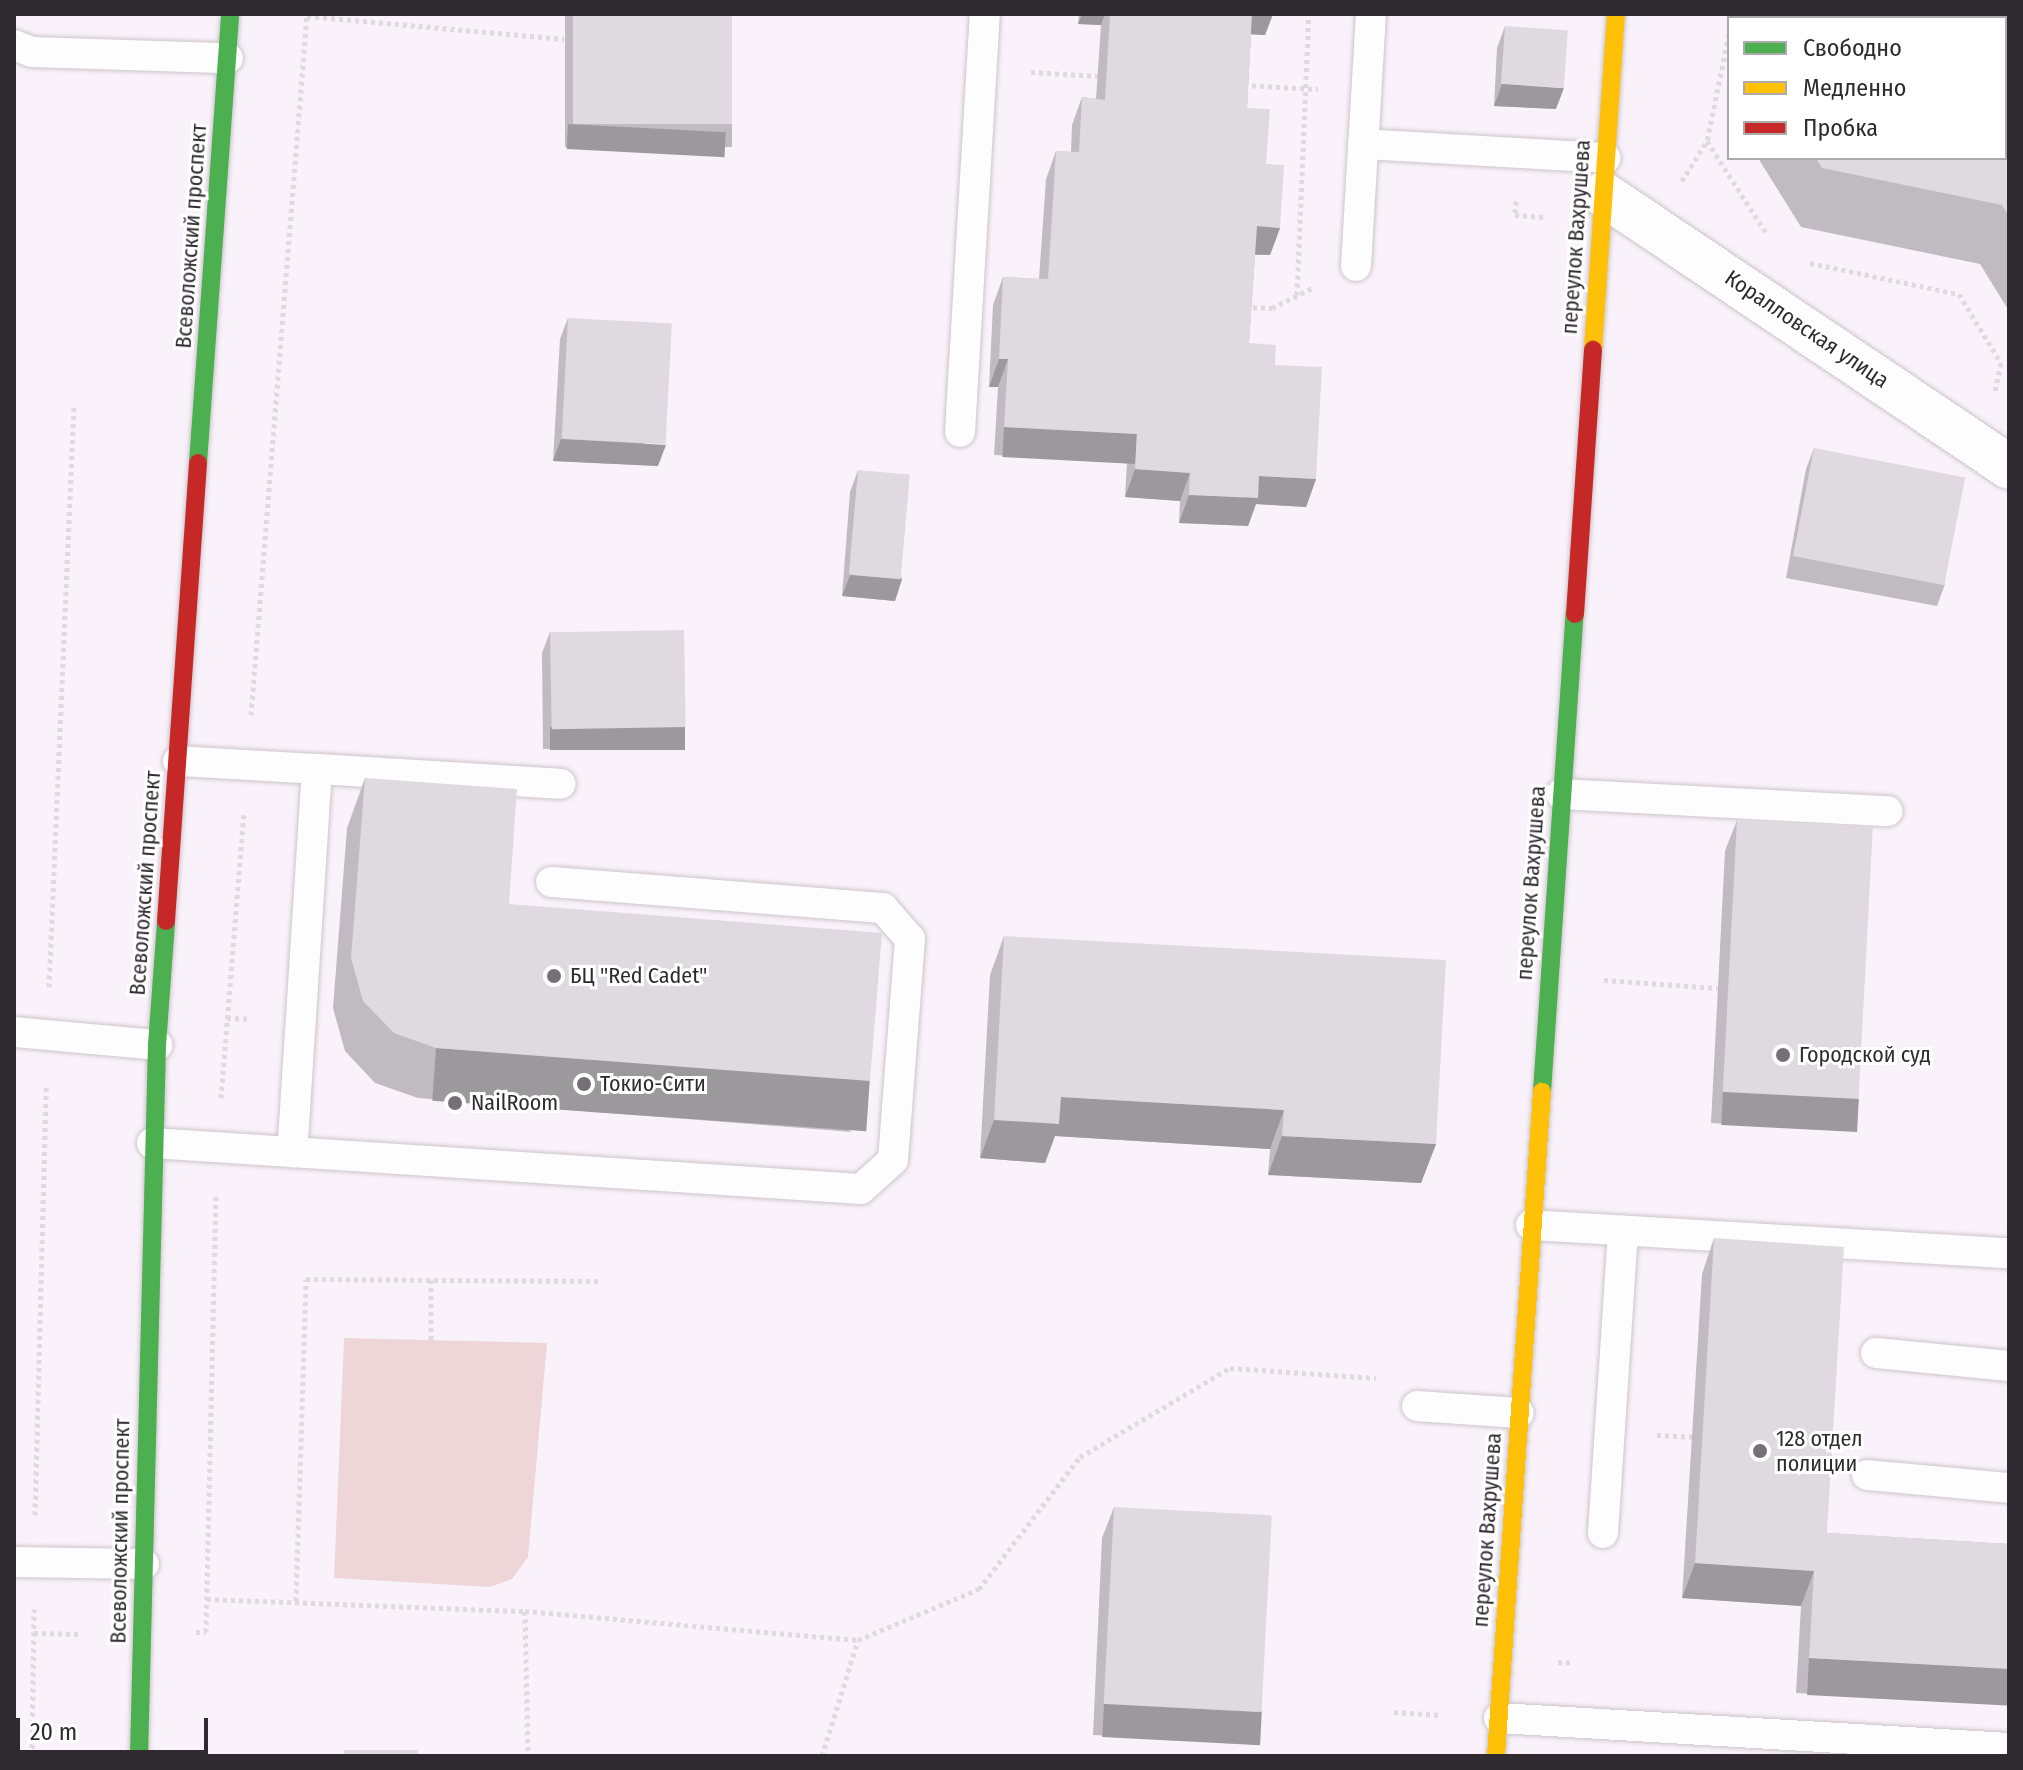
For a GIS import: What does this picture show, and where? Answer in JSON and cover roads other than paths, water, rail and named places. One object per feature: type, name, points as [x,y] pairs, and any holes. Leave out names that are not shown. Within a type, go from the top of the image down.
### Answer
[{"type":"street","name":"Всеволожский проспект","points":[[139,1756],[152,1143],[157,1045],[230,14]]},
{"type":"street","name":"переулок Вахрушева","points":[[1496,1756],[1616,14]]},
{"type":"street","name":"Коралловская улица","points":[[1605,176],[2009,467]]},
{"type":"lane","points":[[960,432],[985,14]]},
{"type":"lane","points":[[1356,266],[1371,14]]},
{"type":"lane","points":[[14,45],[32,52],[228,58]]},
{"type":"lane","points":[[1363,144],[1605,176]]},
{"type":"lane","points":[[178,761],[561,784]]},
{"type":"lane","points":[[292,1152],[317,769]]},
{"type":"lane","points":[[1561,794],[1888,811]]},
{"type":"lane","points":[[152,1143],[861,1189],[893,1160],[910,939],[883,908],[551,882]]},
{"type":"lane","points":[[14,1032],[47,1038],[157,1045]]},
{"type":"lane","points":[[1531,1225],[2009,1253]]},
{"type":"lane","points":[[1603,1533],[1623,1231]]},
{"type":"lane","points":[[1876,1353],[2009,1366]]},
{"type":"lane","points":[[1417,1406],[1519,1413]]},
{"type":"lane","points":[[1867,1475],[2009,1488]]},
{"type":"lane","points":[[24,1562],[144,1564]]},
{"type":"lane","points":[[1499,1718],[2009,1748]]},
{"type":"place","name":"БЦ \"Red Cadet\"","points":[[554,976]]},
{"type":"place","name":"Городской суд","points":[[1783,1055]]},
{"type":"place","name":"Токио-Сити","points":[[584,1084]]},
{"type":"place","name":"NailRoom","points":[[455,1103]]},
{"type":"place","name":"128 отдел полиции","points":[[1760,1451]]}]
